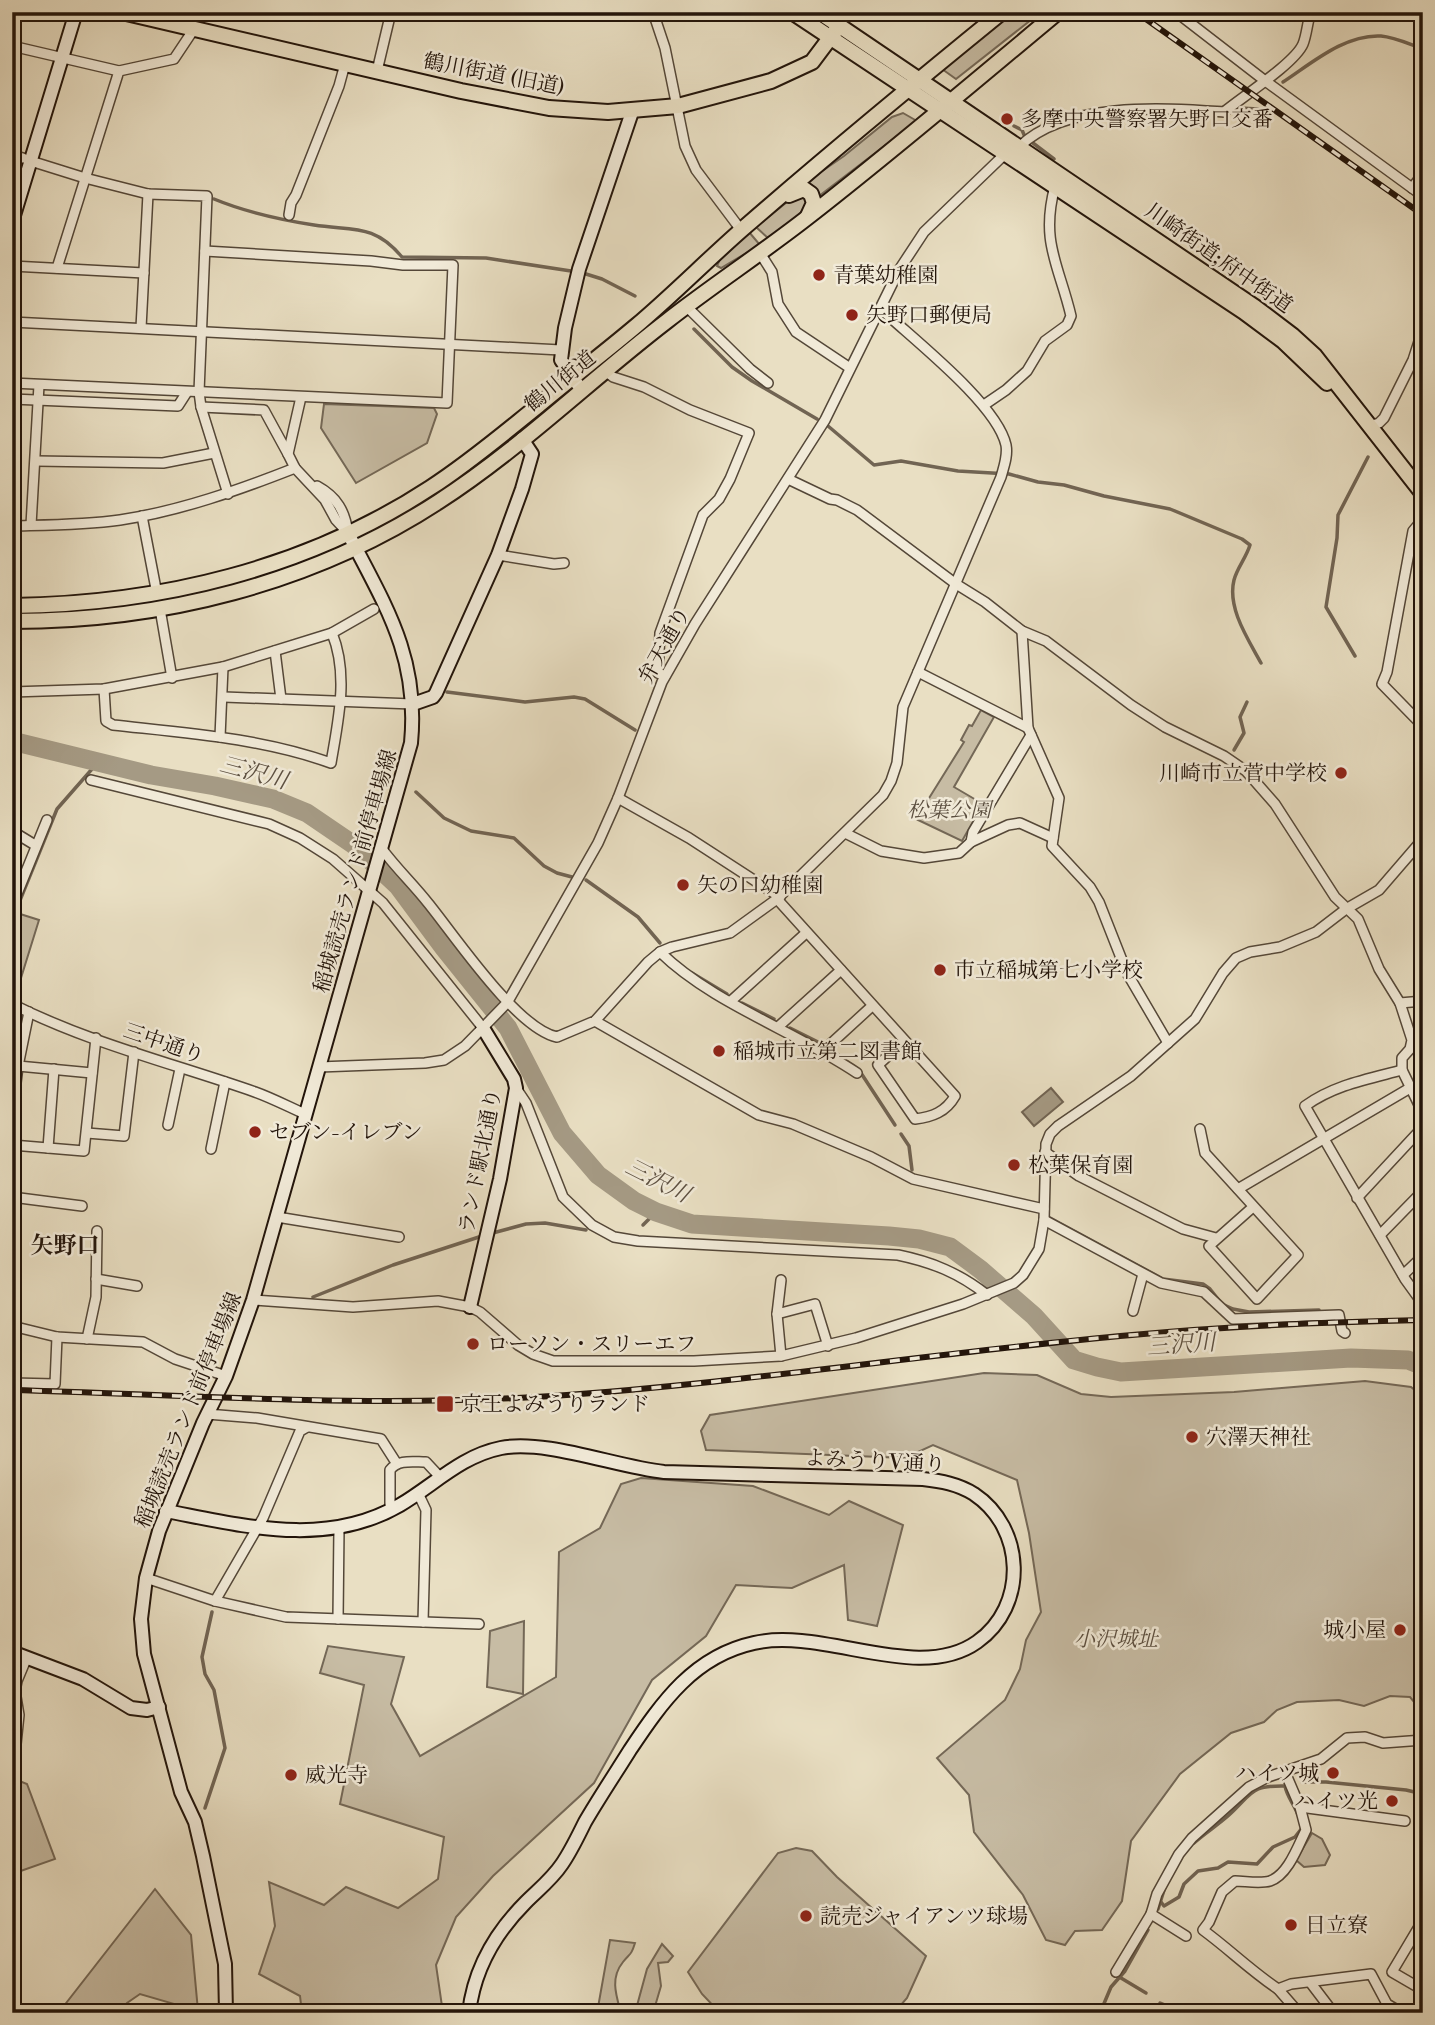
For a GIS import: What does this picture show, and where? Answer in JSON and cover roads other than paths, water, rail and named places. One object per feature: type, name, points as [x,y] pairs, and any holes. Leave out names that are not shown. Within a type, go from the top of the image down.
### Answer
[{"type":"main road","name":"鶴川街道 (旧道)","points":[[122,12],[549,108],[632,112],[678,106],[771,81],[812,62],[835,32]]},
{"type":"main road","points":[[792,12],[835,32],[919,79],[946,106],[1005,154],[1265,327],[1353,408]]},
{"type":"main road","points":[[819,12],[835,32],[907,89],[946,106]]},
{"type":"main road","name":"鶴川街道","points":[[12,606],[99,602],[157,594],[217,581],[258,569],[348,533],[430,488],[477,455],[636,326],[741,230],[1002,12]]},
{"type":"main road","name":"鶴川街道","points":[[12,621],[80,619],[160,609],[242,591],[355,547],[437,503],[484,470],[687,307],[808,217],[1058,12]]},
{"type":"main road","name":"川崎街道;府中街道","points":[[946,106],[1026,141],[1292,334],[1321,364],[1423,494]]},
{"type":"main road","points":[[753,220],[800,189],[808,191],[814,198],[808,217]]},
{"type":"main road","points":[[715,254],[712,265],[719,273],[760,253]]},
{"type":"street","points":[[12,222],[76,12]]},
{"type":"street","points":[[377,71],[391,12]]},
{"type":"street","points":[[653,12],[665,48],[685,146],[696,170],[741,230]]},
{"type":"street","points":[[1177,12],[1264,80],[1423,196]]},
{"type":"street","points":[[1026,141],[1040,130],[1086,115],[1177,109],[1224,112],[1299,51],[1311,12]]},
{"type":"street","points":[[12,46],[119,71],[174,59],[194,29]]},
{"type":"street","points":[[289,215],[291,203],[339,86],[345,64]]},
{"type":"street","points":[[57,268],[119,71]]},
{"type":"street","points":[[582,390],[562,364],[561,350],[582,258],[632,112]]},
{"type":"street","name":"弁天通り","points":[[319,1067],[444,1060],[455,1054],[507,1003],[578,880],[618,798],[659,688],[695,624],[825,419],[899,270],[924,232],[1005,154]]},
{"type":"street","points":[[12,155],[23,158]]},
{"type":"street","points":[[37,163],[148,194],[207,196],[199,392],[201,407],[228,494]]},
{"type":"street","points":[[1412,188],[1423,174]]},
{"type":"street","points":[[984,405],[1027,371],[1045,341],[1067,325],[1071,316],[1049,244],[1048,221],[1055,186]]},
{"type":"street","points":[[141,328],[148,194]]},
{"type":"street","points":[[12,383],[447,403],[453,265],[403,265],[205,251]]},
{"type":"street","points":[[760,253],[772,272],[778,304],[796,332],[850,368]]},
{"type":"street","points":[[12,266],[144,273]]},
{"type":"street","points":[[687,307],[744,364],[768,383]]},
{"type":"street","points":[[381,852],[425,900],[507,1003],[548,1035],[557,1037],[595,1021],[660,952],[730,933],[779,898],[883,795],[897,763],[903,707],[1002,473],[1007,453],[1002,433],[984,405],[881,309]]},
{"type":"street","points":[[12,322],[561,350]]},
{"type":"street","points":[[1369,426],[1384,418],[1413,360],[1423,328]]},
{"type":"street","points":[[605,371],[612,377],[663,395],[691,410],[749,433],[719,499],[703,515],[665,620],[658,647],[658,673],[666,676]]},
{"type":"street","points":[[32,526],[39,385]]},
{"type":"street","points":[[12,399],[178,406],[187,392]]},
{"type":"street","points":[[288,454],[301,397]]},
{"type":"street","points":[[201,407],[264,410],[295,468],[309,482],[331,495],[341,507],[348,533]]},
{"type":"street","points":[[223,697],[413,704],[433,697],[498,555],[531,462],[530,448],[522,439]]},
{"type":"street","points":[[36,461],[163,463],[215,453]]},
{"type":"street","points":[[12,526],[75,524],[142,516],[228,494],[295,468]]},
{"type":"street","points":[[788,479],[857,510],[1022,631],[1046,641],[1131,705],[1165,727],[1224,755],[1246,771],[1275,804],[1335,897],[1358,919],[1379,969],[1400,1003],[1412,1040],[1410,1049],[1402,1058],[1402,1070],[1423,1114]]},
{"type":"street","points":[[142,516],[157,594]]},
{"type":"street","points":[[1423,519],[1413,531],[1387,672],[1382,684],[1423,726]]},
{"type":"street","name":"稲城読売ランド前停車場線","points":[[226,2013],[225,1964],[203,1856],[195,1822],[181,1792],[142,1641],[141,1619],[146,1578],[166,1511],[226,1376],[253,1300],[411,743],[413,704],[410,675],[400,641],[386,606],[348,533]]},
{"type":"street","points":[[498,555],[544,563],[564,563]]},
{"type":"street","points":[[160,609],[172,678]]},
{"type":"street","points":[[12,692],[104,689],[223,667],[332,633],[374,609]]},
{"type":"street","points":[[1022,631],[1030,732],[1059,798],[1052,846],[1090,887],[1099,902],[1127,973],[1168,1043]]},
{"type":"street","points":[[104,689],[106,720],[113,724],[220,737],[301,752],[331,763],[342,702],[337,644],[332,633]]},
{"type":"street","points":[[275,651],[281,699]]},
{"type":"street","points":[[220,737],[223,667]]},
{"type":"street","points":[[918,672],[1030,732]]},
{"type":"street","points":[[971,842],[973,832],[1030,732]]},
{"type":"street","points":[[91,780],[269,824],[299,838],[333,859],[371,887],[483,1028]]},
{"type":"street","points":[[618,798],[689,838],[779,898],[806,933],[954,1096],[950,1104],[933,1116],[915,1119],[878,1065],[904,1041]]},
{"type":"street","points":[[12,906],[47,820]]},
{"type":"street","points":[[845,832],[881,851],[924,858],[959,853],[971,842],[1008,825],[1020,823],[1053,838]]},
{"type":"street","points":[[12,831],[36,845]]},
{"type":"street","points":[[253,1300],[345,1307],[439,1301],[470,1307],[480,1312],[518,1345],[553,1361],[694,1361],[781,1356],[828,1346],[989,1294],[1014,1283],[1023,1275],[1039,1249],[1044,1220],[1045,1152],[1051,1134],[1058,1126],[1130,1076],[1195,1019],[1223,973],[1236,958],[1250,952],[1280,947],[1315,932],[1346,909],[1379,890],[1423,839]]},
{"type":"street","points":[[731,1001],[806,933]]},
{"type":"street","points":[[660,952],[676,968],[824,1051],[857,1073]]},
{"type":"street","points":[[778,1027],[841,970]]},
{"type":"street","points":[[1400,1003],[1423,1001]]},
{"type":"street","name":"三中通り","points":[[12,1004],[96,1038],[180,1069],[225,1082],[305,1114]]},
{"type":"street","points":[[824,1051],[872,1006]]},
{"type":"street","points":[[12,1116],[18,1066],[29,1012]]},
{"type":"street","points":[[595,1021],[759,1115],[793,1124],[872,1157],[913,1179],[1044,1209]]},
{"type":"street","name":"ランド駅北通り","points":[[470,1307],[500,1179],[516,1088],[514,1079],[483,1028]]},
{"type":"street","points":[[12,1145],[84,1151],[96,1038]]},
{"type":"street","points":[[87,1133],[124,1136],[134,1052]]},
{"type":"street","points":[[18,1066],[92,1073]]},
{"type":"street","points":[[48,1148],[54,1069]]},
{"type":"street","points":[[168,1125],[180,1069]]},
{"type":"street","points":[[1402,1070],[1341,1086],[1305,1106],[1357,1198],[1423,1304]]},
{"type":"street","points":[[211,1149],[225,1082]]},
{"type":"street","points":[[516,1088],[526,1103],[563,1197],[592,1225],[614,1237],[638,1241],[898,1255],[928,1261],[952,1271],[989,1294]]},
{"type":"street","points":[[1238,1189],[1410,1088]]},
{"type":"street","points":[[1357,1198],[1423,1127]]},
{"type":"street","points":[[1200,1129],[1205,1153],[1297,1255],[1257,1299],[1209,1245],[1253,1207]]},
{"type":"street","points":[[1045,1152],[1079,1176],[1158,1217],[1183,1229],[1216,1238]]},
{"type":"street","points":[[1380,1235],[1423,1191]]},
{"type":"street","points":[[12,1197],[82,1206]]},
{"type":"street","points":[[277,1217],[399,1237]]},
{"type":"street","points":[[1044,1220],[1161,1283],[1204,1292],[1233,1319],[1339,1315],[1342,1331],[1345,1333]]},
{"type":"street","points":[[88,1339],[96,1297],[97,1231]]},
{"type":"street","points":[[1403,1275],[1423,1256]]},
{"type":"street","points":[[1133,1311],[1143,1273]]},
{"type":"street","points":[[96,1279],[137,1286]]},
{"type":"street","points":[[781,1280],[777,1314],[781,1356]]},
{"type":"street","points":[[777,1314],[815,1304],[828,1346]]},
{"type":"street","points":[[12,1326],[57,1337],[144,1342],[175,1359],[226,1376]]},
{"type":"street","points":[[12,1383],[55,1384],[57,1337]]},
{"type":"street","points":[[207,1414],[257,1418],[381,1439],[397,1464]]},
{"type":"street","points":[[215,1601],[257,1528],[300,1431],[307,1427]]},
{"type":"street","name":"よみうりV通り","points":[[166,1511],[257,1528],[297,1531],[339,1528],[392,1509],[473,1456],[516,1446],[549,1448],[664,1472],[923,1479],[942,1482],[974,1494],[996,1514],[1011,1542],[1014,1570],[1012,1591],[1001,1617],[984,1637],[953,1655],[915,1658],[806,1640],[776,1640],[753,1643],[729,1651],[685,1678],[661,1704],[637,1740],[601,1795],[560,1868],[512,1916],[494,1940],[479,1970],[469,2013]]},
{"type":"street","points":[[392,1509],[390,1470],[397,1464],[426,1462],[440,1477]]},
{"type":"street","points":[[418,1493],[426,1510],[424,1622]]},
{"type":"street","points":[[338,1619],[339,1528]]},
{"type":"street","points":[[146,1578],[215,1601],[286,1617],[479,1624]]},
{"type":"street","points":[[12,1652],[83,1679],[131,1708],[147,1710],[159,1707]]},
{"type":"street","points":[[16,1744],[19,1715],[15,1691],[27,1657]]},
{"type":"street","points":[[1116,1972],[1151,1914],[1157,1894],[1179,1854],[1192,1838],[1249,1787],[1321,1759],[1347,1738],[1365,1737],[1383,1743],[1423,1740]]},
{"type":"street","points":[[1285,1772],[1300,1807],[1306,1830],[1290,1861],[1280,1875],[1269,1881],[1235,1881],[1222,1892],[1203,1930],[1228,1948],[1252,1972],[1278,1989],[1299,2013]]},
{"type":"street","points":[[1300,1807],[1405,1822]]},
{"type":"street","points":[[1151,1914],[1186,1936]]},
{"type":"street","points":[[1423,1920],[1392,1972],[1423,1990]]},
{"type":"street","points":[[1278,1989],[1371,1974],[1387,2004],[1402,2013]]},
{"type":"street","points":[[1310,1982],[1337,2013]]},
{"type":"waterway","points":[[1283,82],[1329,51],[1355,40],[1381,36],[1418,47],[1423,46]]},
{"type":"waterway","points":[[1240,108],[1258,109]]},
{"type":"waterway","points":[[1014,126],[1054,159]]},
{"type":"waterway","points":[[214,199],[276,218],[362,230],[382,238],[402,257],[486,258],[571,271]]},
{"type":"waterway","points":[[586,274],[635,296]]},
{"type":"waterway","points":[[694,329],[732,367],[817,419]]},
{"type":"waterway","points":[[828,426],[874,465],[901,461],[958,471],[1009,474],[1038,482],[1064,485],[1170,509],[1242,539],[1250,545],[1234,580],[1233,601],[1240,623],[1261,663]]},
{"type":"waterway","points":[[1355,656],[1326,607],[1338,515],[1368,457]]},
{"type":"waterway","points":[[447,692],[525,702],[574,697],[585,699],[635,730]]},
{"type":"waterway","points":[[1234,750],[1244,733],[1240,717],[1247,702]]},
{"type":"waterway","name":"三沢川","points":[[12,741],[151,775],[273,799],[307,813],[354,845],[398,886],[508,1028],[562,1133],[598,1175],[634,1201],[656,1212],[692,1224],[889,1236],[919,1239],[950,1247],[1034,1316],[1074,1360],[1121,1372],[1351,1358],[1408,1360],[1423,1366]]},
{"type":"waterway","points":[[12,920],[57,809],[99,761]]},
{"type":"waterway","points":[[416,792],[444,818],[471,831],[514,838],[544,866],[572,877]]},
{"type":"waterway","points":[[586,880],[638,917],[660,943]]},
{"type":"waterway","points":[[692,973],[727,994]]},
{"type":"waterway","points":[[742,1003],[774,1019]]},
{"type":"waterway","points":[[790,1028],[820,1043]]},
{"type":"waterway","points":[[835,1052],[850,1064]]},
{"type":"waterway","points":[[859,1070],[895,1125]]},
{"type":"waterway","points":[[901,1134],[909,1146],[912,1170]]},
{"type":"waterway","points":[[643,1225],[656,1212]]},
{"type":"waterway","points":[[1050,1218],[1163,1279],[1203,1284],[1222,1304],[1233,1309],[1249,1312],[1319,1310]]},
{"type":"waterway","points":[[489,1234],[526,1224],[545,1223],[586,1230]]},
{"type":"waterway","points":[[313,1297],[393,1265],[482,1236]]},
{"type":"waterway","points":[[205,1808],[225,1748],[214,1690],[205,1674],[202,1657],[212,1612]]},
{"type":"waterway","points":[[1302,1782],[1326,1782],[1423,1794]]},
{"type":"waterway","points":[[1285,1786],[1298,1815]]},
{"type":"waterway","points":[[1194,1843],[1225,1819],[1253,1792],[1265,1787],[1286,1786]]},
{"type":"waterway","points":[[1161,1902],[1164,1906],[1179,1897],[1184,1884],[1198,1871],[1218,1868],[1228,1862],[1257,1864],[1273,1847],[1295,1837],[1302,1828]]},
{"type":"waterway","points":[[1158,1909],[1166,1884]]},
{"type":"waterway","points":[[1100,2013],[1111,1987],[1125,1971],[1148,1930]]},
{"type":"waterway","points":[[1121,1978],[1146,1993]]},
{"type":"waterway","points":[[1160,2003],[1205,2013]]},
{"type":"railway","points":[[1136,12],[1423,215]]},
{"type":"railway","points":[[12,1390],[350,1401],[552,1396],[1168,1332],[1423,1320]]},
{"type":"place","name":"多摩中央警察署矢野口交番","points":[[1007,119]]},
{"type":"place","name":"青葉幼稚園","points":[[819,275]]},
{"type":"place","name":"矢野口郵便局","points":[[852,315]]},
{"type":"place","name":"川崎市立菅中学校","points":[[1341,773]]},
{"type":"place","name":"矢の口幼稚園","points":[[683,885]]},
{"type":"place","name":"市立稲城第七小学校","points":[[940,970]]},
{"type":"place","name":"稲城市立第二図書館","points":[[719,1051]]},
{"type":"place","name":"セブン-イレブン","points":[[255,1132]]},
{"type":"place","name":"松葉保育園","points":[[1014,1165]]},
{"type":"place","name":"ローソン・スリーエフ","points":[[473,1344]]},
{"type":"place","name":"京王よみうりランド","points":[[445,1404]]},
{"type":"place","name":"穴澤天神社","points":[[1192,1437]]},
{"type":"place","name":"城小屋","points":[[1400,1630]]},
{"type":"place","name":"ハイツ城","points":[[1333,1773]]},
{"type":"place","name":"威光寺","points":[[291,1775]]},
{"type":"place","name":"ハイツ光","points":[[1392,1801]]},
{"type":"place","name":"読売ジャイアンツ球場","points":[[806,1916]]},
{"type":"place","name":"日立寮","points":[[1291,1925]]},
{"type":"district","name":"矢野口","points":[[65,1245]]},
{"type":"park label","name":"松葉公園","points":[[949,810]]},
{"type":"park label","name":"小沢城址","points":[[1116,1639]]}]
